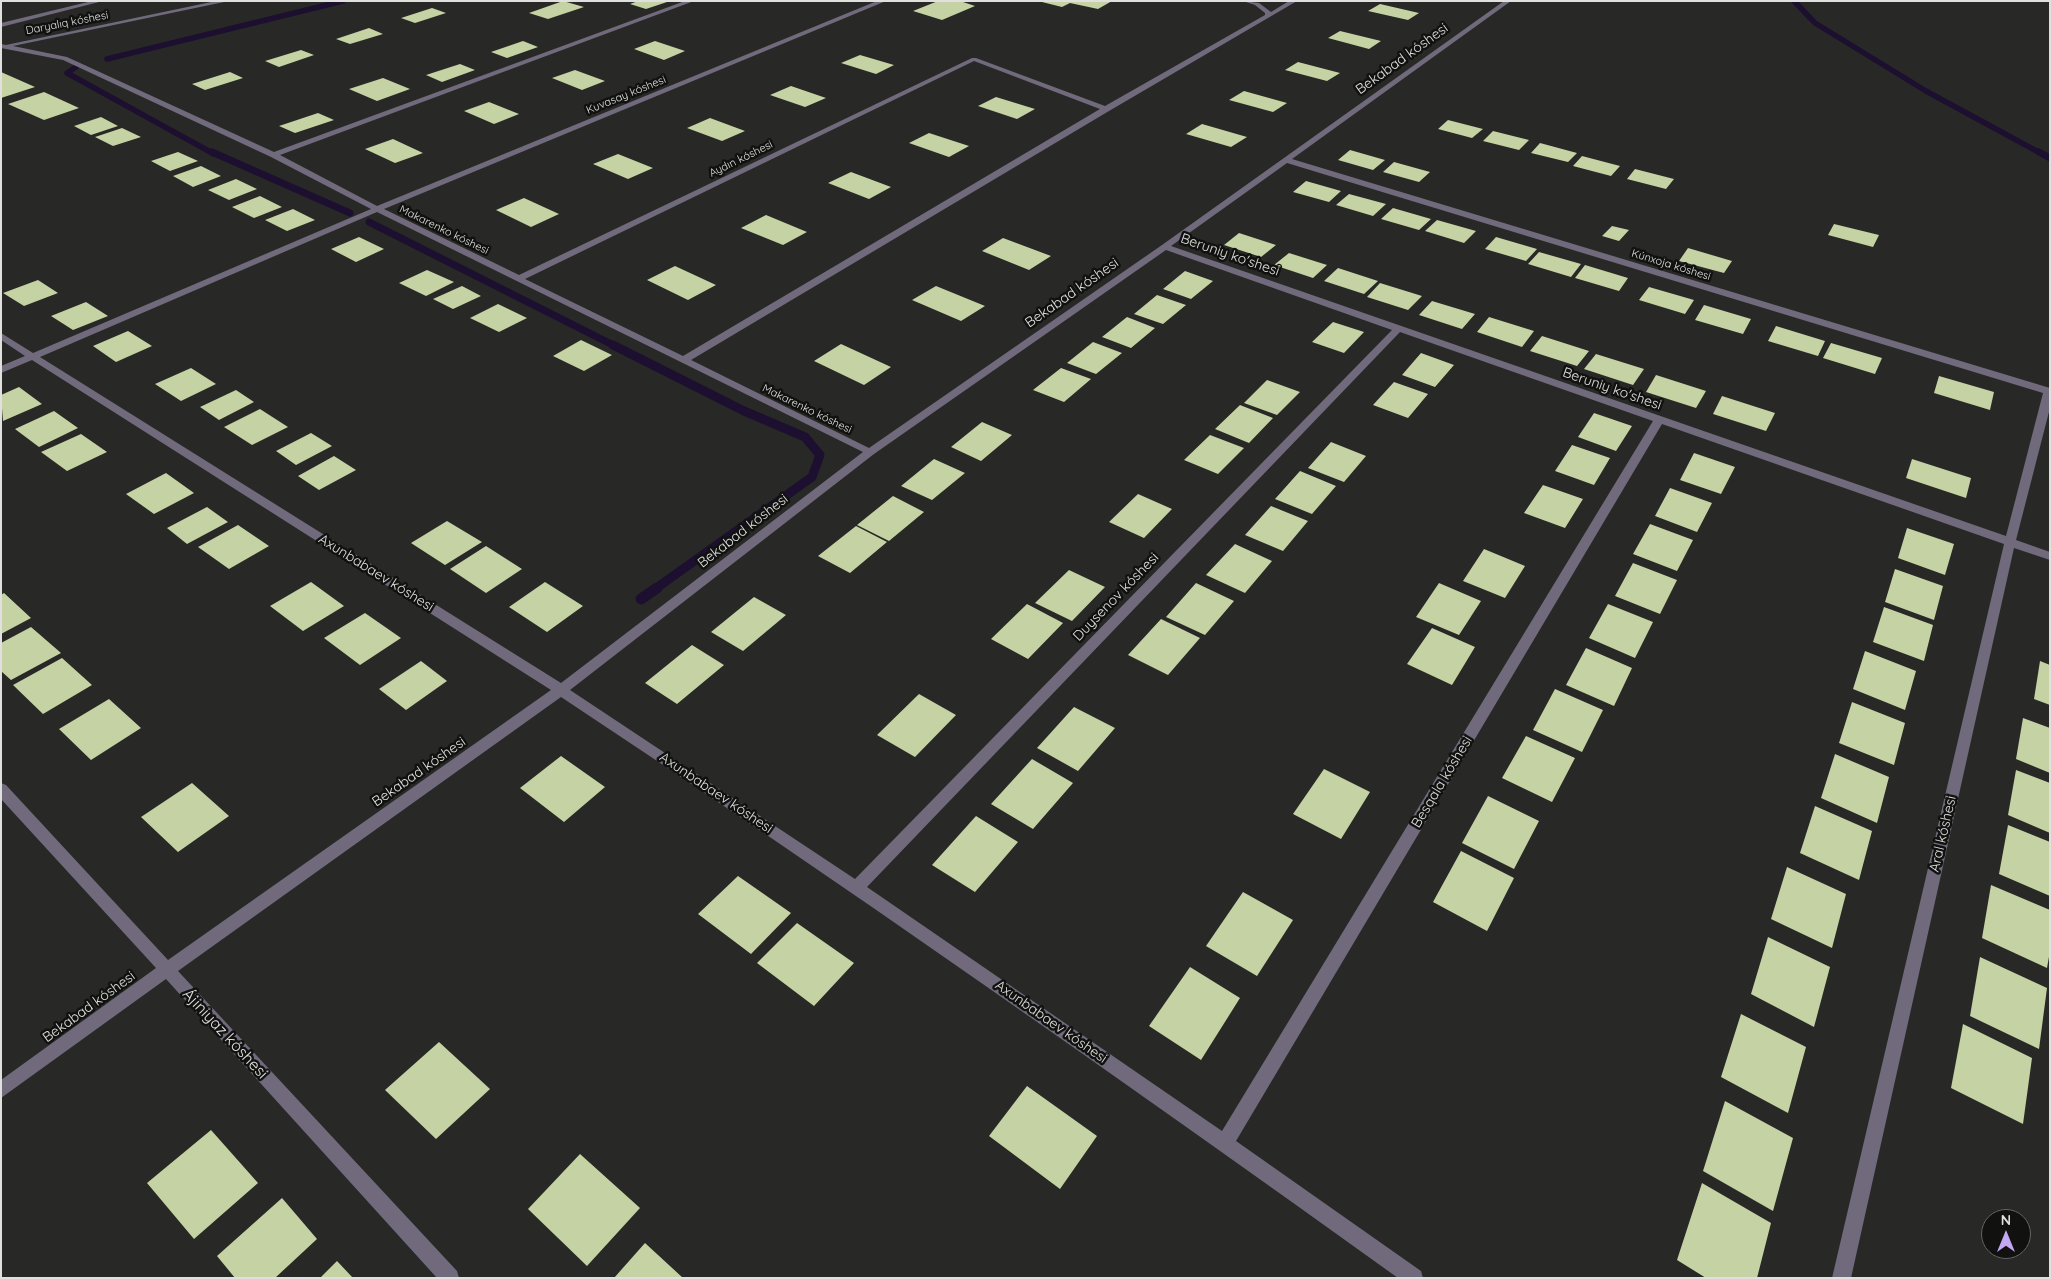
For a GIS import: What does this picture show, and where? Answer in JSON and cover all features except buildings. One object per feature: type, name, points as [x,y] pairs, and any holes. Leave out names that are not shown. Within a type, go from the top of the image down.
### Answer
[{"type":"street","points":[[1,25],[100,1]]},
{"type":"street","name":"Daryalıq kóshesi","points":[[1,46],[226,1]]},
{"type":"street","points":[[274,155],[690,1]]},
{"type":"street","name":"Kuvasay kóshesi","points":[[1,370],[377,209],[883,1]]},
{"type":"street","points":[[1246,1],[1263,8],[1268,12],[1268,16]]},
{"type":"street","points":[[684,360],[1106,109],[1294,1]]},
{"type":"street","name":"Bekabad kóshesi","points":[[1,1090],[166,970],[561,690],[870,452],[1165,247],[1508,1]]},
{"type":"street","name":"Makarenko kóshesi","points":[[1,46],[65,58],[274,155],[377,209],[870,452]]},
{"type":"street","name":"Aydın kóshesi","points":[[518,278],[974,59],[1106,109]]},
{"type":"street","name":"Kúnxoja kóshesi","points":[[1286,160],[2050,391]]},
{"type":"street","name":"Beruniy ko'shesi","points":[[1165,247],[2050,556]]},
{"type":"street","name":"Duysenov kóshesi","points":[[857,887],[1398,329]]},
{"type":"street","name":"Axunbabaev kóshesi","points":[[1,336],[561,690],[857,887],[1225,1143],[1414,1278]]},
{"type":"street","name":"Aral kóshesi","points":[[1841,1278],[2010,542],[2050,391]]},
{"type":"street","name":"Besqala kóshesi","points":[[1225,1143],[1659,420]]},
{"type":"street","name":"Ájiniyaz kóshesi","points":[[1,789],[450,1278]]},
{"type":"waterway","points":[[107,59],[343,1]]},
{"type":"waterway","points":[[1794,1],[1815,23],[1926,91],[2042,154]]},
{"type":"waterway","points":[[76,67],[67,73],[214,154]]},
{"type":"waterway","points":[[212,152],[350,213]]},
{"type":"waterway","points":[[2039,152],[2050,158]]},
{"type":"waterway","points":[[369,222],[615,346]]},
{"type":"waterway","points":[[613,345],[744,411],[805,437],[820,455],[812,477],[655,589]]},
{"type":"waterway","points":[[641,599],[657,588]]}]
